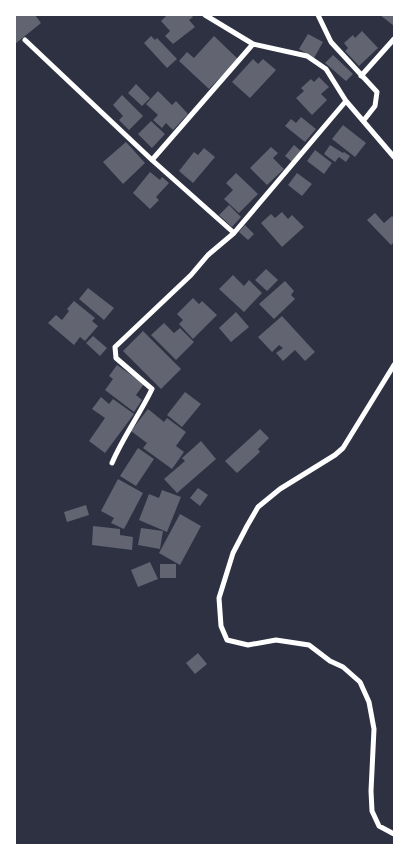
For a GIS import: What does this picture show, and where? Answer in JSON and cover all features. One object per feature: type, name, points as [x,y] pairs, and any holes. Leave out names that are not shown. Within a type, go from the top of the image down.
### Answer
[{"type":"street","points":[[205,15],[253,44],[306,56],[326,69],[346,101],[394,157]]},
{"type":"street","points":[[318,15],[331,42],[360,76],[373,86],[377,92],[375,106],[364,120]]},
{"type":"street","points":[[360,76],[394,39]]},
{"type":"street","points":[[26,40],[152,160],[234,233]]},
{"type":"street","points":[[152,160],[253,44]]},
{"type":"street","points":[[112,463],[122,439],[152,389],[116,358],[115,347],[191,275],[208,255],[234,233],[346,101]]},
{"type":"street","points":[[394,365],[343,448],[335,455],[280,489],[258,507],[233,553],[219,598],[221,626],[227,640],[248,645],[276,640],[309,646],[330,661],[344,667],[360,682],[369,702],[374,730],[372,811],[379,826],[394,834]]},
{"type":"building","points":[[15,15],[35,15],[41,23],[15,44]]},
{"type":"building","points":[[167,15],[191,15],[193,17],[189,20],[195,27],[173,44],[165,36],[170,31],[161,21]]},
{"type":"building","points":[[380,15],[394,15],[394,26]]},
{"type":"building","points":[[362,31],[378,48],[359,66],[345,51],[348,48],[344,43],[353,35],[355,38]]},
{"type":"building","points":[[308,34],[323,42],[314,58],[299,49]]},
{"type":"building","points":[[151,36],[155,40],[157,38],[177,59],[167,68],[144,43]]},
{"type":"building","points":[[214,36],[238,59],[209,89],[179,61],[187,52],[194,58]]},
{"type":"building","points":[[333,55],[353,74],[346,81],[325,63]]},
{"type":"building","points":[[253,59],[258,64],[263,59],[276,70],[250,98],[232,82]]},
{"type":"building","points":[[319,77],[329,87],[321,94],[327,100],[312,115],[296,98],[304,91],[301,88],[311,79],[314,82]]},
{"type":"building","points":[[136,84],[150,98],[142,106],[128,93]]},
{"type":"building","points":[[158,91],[172,105],[176,101],[188,114],[173,130],[166,123],[162,128],[153,120],[158,115],[146,104]]},
{"type":"building","points":[[122,95],[143,116],[129,130],[119,120],[123,116],[113,105]]},
{"type":"building","points":[[301,117],[316,129],[305,142],[285,126],[291,119],[296,123]]},
{"type":"building","points":[[151,121],[165,134],[152,148],[138,134]]},
{"type":"building","points":[[343,125],[366,143],[355,157],[332,139]]},
{"type":"building","points":[[126,142],[145,163],[123,184],[103,162]]},
{"type":"building","points":[[294,145],[301,151],[292,162],[285,156]]},
{"type":"building","points":[[330,145],[350,156],[346,162],[339,157],[335,162],[324,154]]},
{"type":"building","points":[[271,147],[278,153],[273,158],[284,169],[267,185],[250,168]]},
{"type":"building","points":[[204,148],[215,157],[193,183],[179,171],[194,152],[198,155]]},
{"type":"building","points":[[315,150],[332,163],[324,174],[307,161]]},
{"type":"building","points":[[150,172],[160,180],[162,177],[169,183],[156,197],[159,200],[150,209],[133,193]]},
{"type":"building","points":[[236,173],[258,194],[239,213],[224,199],[233,190],[226,183]]},
{"type":"building","points":[[297,173],[312,184],[302,196],[288,185]]},
{"type":"building","points":[[229,205],[241,217],[232,227],[219,215]]},
{"type":"building","points":[[282,212],[288,219],[292,215],[304,227],[282,247],[261,223],[271,214],[275,218]]},
{"type":"building","points":[[375,213],[384,223],[392,216],[394,218],[394,242],[391,245],[367,220]]},
{"type":"building","points":[[245,225],[254,234],[248,240],[239,232]]},
{"type":"building","points":[[266,269],[278,280],[267,291],[255,280]]},
{"type":"building","points":[[233,275],[244,286],[249,280],[262,293],[244,312],[219,289]]},
{"type":"building","points":[[285,281],[294,291],[291,295],[295,299],[274,319],[259,304]]},
{"type":"building","points":[[88,288],[114,308],[104,320],[79,299]]},
{"type":"building","points":[[193,298],[199,304],[202,301],[217,315],[193,339],[179,324],[183,320],[177,314]]},
{"type":"building","points":[[74,301],[95,318],[92,321],[98,326],[85,341],[80,337],[74,345],[48,323],[56,315],[62,320],[69,311],[67,309]]},
{"type":"building","points":[[236,312],[249,327],[231,342],[219,328]]},
{"type":"building","points":[[282,316],[315,352],[305,361],[295,350],[283,361],[276,353],[283,348],[279,345],[272,352],[258,337]]},
{"type":"building","points":[[164,323],[174,333],[180,328],[194,342],[176,360],[151,335]]},
{"type":"building","points":[[143,331],[181,369],[161,389],[123,351]]},
{"type":"building","points":[[93,336],[107,348],[100,356],[86,343]]},
{"type":"building","points":[[117,365],[144,384],[136,395],[142,400],[134,412],[105,390],[113,379],[109,376]]},
{"type":"building","points":[[185,392],[201,404],[182,427],[167,415]]},
{"type":"building","points":[[101,397],[109,404],[113,399],[134,414],[105,453],[89,441],[105,418],[92,409]]},
{"type":"building","points":[[148,409],[164,422],[167,418],[186,432],[176,446],[184,452],[172,469],[143,448],[147,443],[131,431]]},
{"type":"building","points":[[260,429],[269,438],[258,449],[260,452],[237,473],[225,461]]},
{"type":"building","points":[[201,441],[216,459],[177,493],[164,479],[185,461],[182,458]]},
{"type":"building","points":[[138,448],[154,459],[136,486],[120,476]]},
{"type":"building","points":[[118,479],[143,493],[124,529],[111,523],[114,518],[101,511]]},
{"type":"building","points":[[198,488],[208,495],[200,506],[190,498]]},
{"type":"building","points":[[162,490],[181,497],[167,532],[139,520],[149,494],[159,498]]},
{"type":"building","points":[[86,505],[89,515],[67,522],[64,512]]},
{"type":"building","points":[[180,514],[201,526],[180,565],[159,553]]},
{"type":"building","points":[[93,526],[120,529],[120,535],[133,537],[132,550],[92,545]]},
{"type":"building","points":[[141,528],[163,531],[160,549],[138,545]]},
{"type":"building","points":[[150,562],[158,579],[138,587],[131,570]]},
{"type":"building","points":[[160,564],[176,564],[176,578],[160,578]]},
{"type":"building","points":[[198,653],[207,664],[195,674],[186,663]]}]
